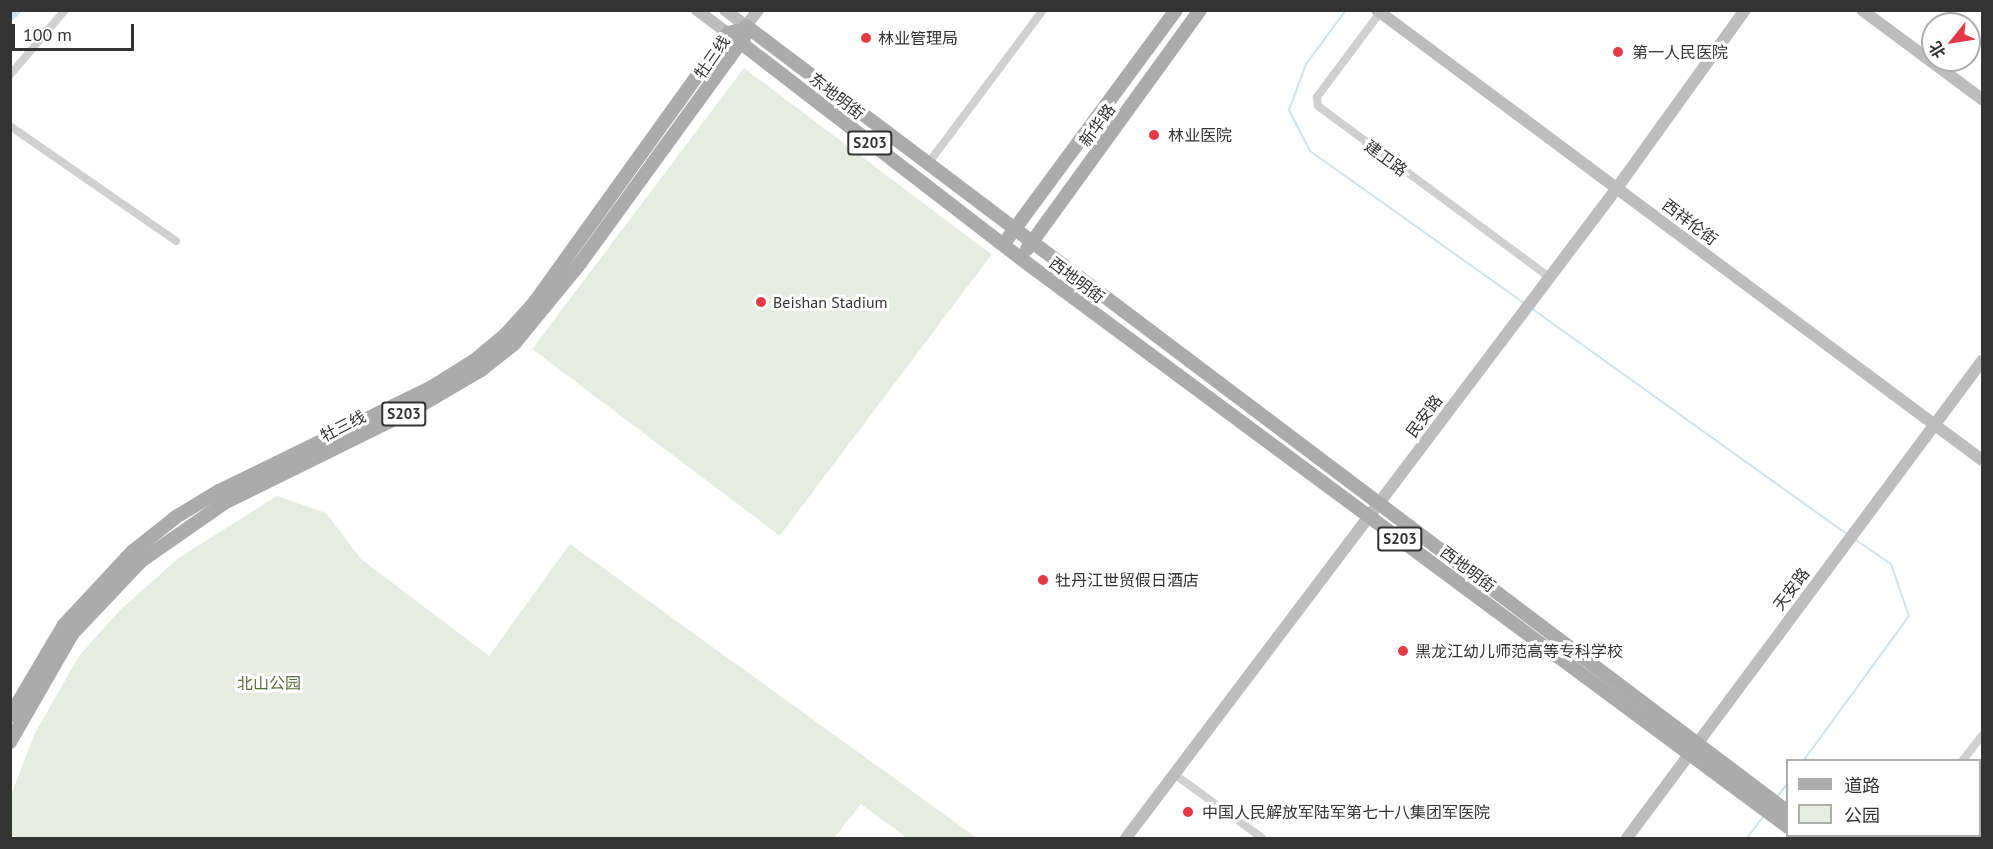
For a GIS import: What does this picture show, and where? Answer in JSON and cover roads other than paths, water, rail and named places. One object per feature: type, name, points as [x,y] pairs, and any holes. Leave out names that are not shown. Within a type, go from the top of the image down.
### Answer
[{"type":"main road","points":[[1012,252],[1176,10]]},
{"type":"main road","name":"新华路","points":[[1012,252],[1200,10]]},
{"type":"main road","name":"牡三线","points":[[10,716],[64,625],[133,550],[167,524],[219,491],[432,387],[475,360],[506,333],[534,303],[728,33],[746,27],[743,44],[514,344],[481,370],[413,410],[224,503],[141,561],[72,634],[10,742]]},
{"type":"main road","name":"东地明街","points":[[746,27],[1022,238]]},
{"type":"main road","name":"东地明街","points":[[728,33],[1012,252]]},
{"type":"main road","name":"西地明街","points":[[1022,238],[1372,511]]},
{"type":"main road","name":"西地明街","points":[[1012,252],[1372,511],[1692,749],[1786,825]]},
{"type":"main road","name":"西地明街","points":[[1692,749],[1786,811]]},
{"type":"street","points":[[10,75],[65,10]]},
{"type":"street","name":"东地明街","points":[[698,10],[728,33]]},
{"type":"street","name":"东地明街","points":[[725,10],[746,27]]},
{"type":"street","points":[[746,27],[759,10]]},
{"type":"street","points":[[927,165],[1042,10]]},
{"type":"street","name":"民安路","points":[[1126,838],[1617,188],[1745,10]]},
{"type":"street","points":[[1862,10],[1983,99]]},
{"type":"street","name":"西祥伦街","points":[[1380,11],[1983,460]]},
{"type":"street","name":"建卫路","points":[[1380,11],[1317,97],[1318,106],[1549,277]]},
{"type":"street","points":[[10,126],[176,241]]},
{"type":"street","name":"天安路","points":[[1627,838],[1983,361]]},
{"type":"street","points":[[1964,759],[1983,736]]},
{"type":"street","points":[[1174,774],[1262,838]]},
{"type":"waterway","points":[[1346,10],[1306,64],[1289,110],[1310,151],[1524,303]]},
{"type":"waterway","points":[[1531,308],[1848,535]]},
{"type":"waterway","points":[[1805,759],[1909,616],[1891,564],[1856,540]]},
{"type":"waterway","points":[[1777,797],[1786,786]]},
{"type":"waterway","points":[[1747,838],[1763,817]]},
{"type":"place","name":"林业管理局","points":[[866,38]]},
{"type":"place","name":"第一人民医院","points":[[1618,52]]},
{"type":"place","name":"林业医院","points":[[1154,135]]},
{"type":"place","name":"Beishan Stadium","points":[[761,302]]},
{"type":"place","name":"牡丹江世贸假日酒店","points":[[1043,580]]},
{"type":"place","name":"黑龙江幼儿师范高等专科学校","points":[[1403,651]]},
{"type":"place","name":"中国人民解放军陆军第七十八集团军医院","points":[[1188,812]]},
{"type":"park label","name":"北山公园","points":[[269,683]]}]
